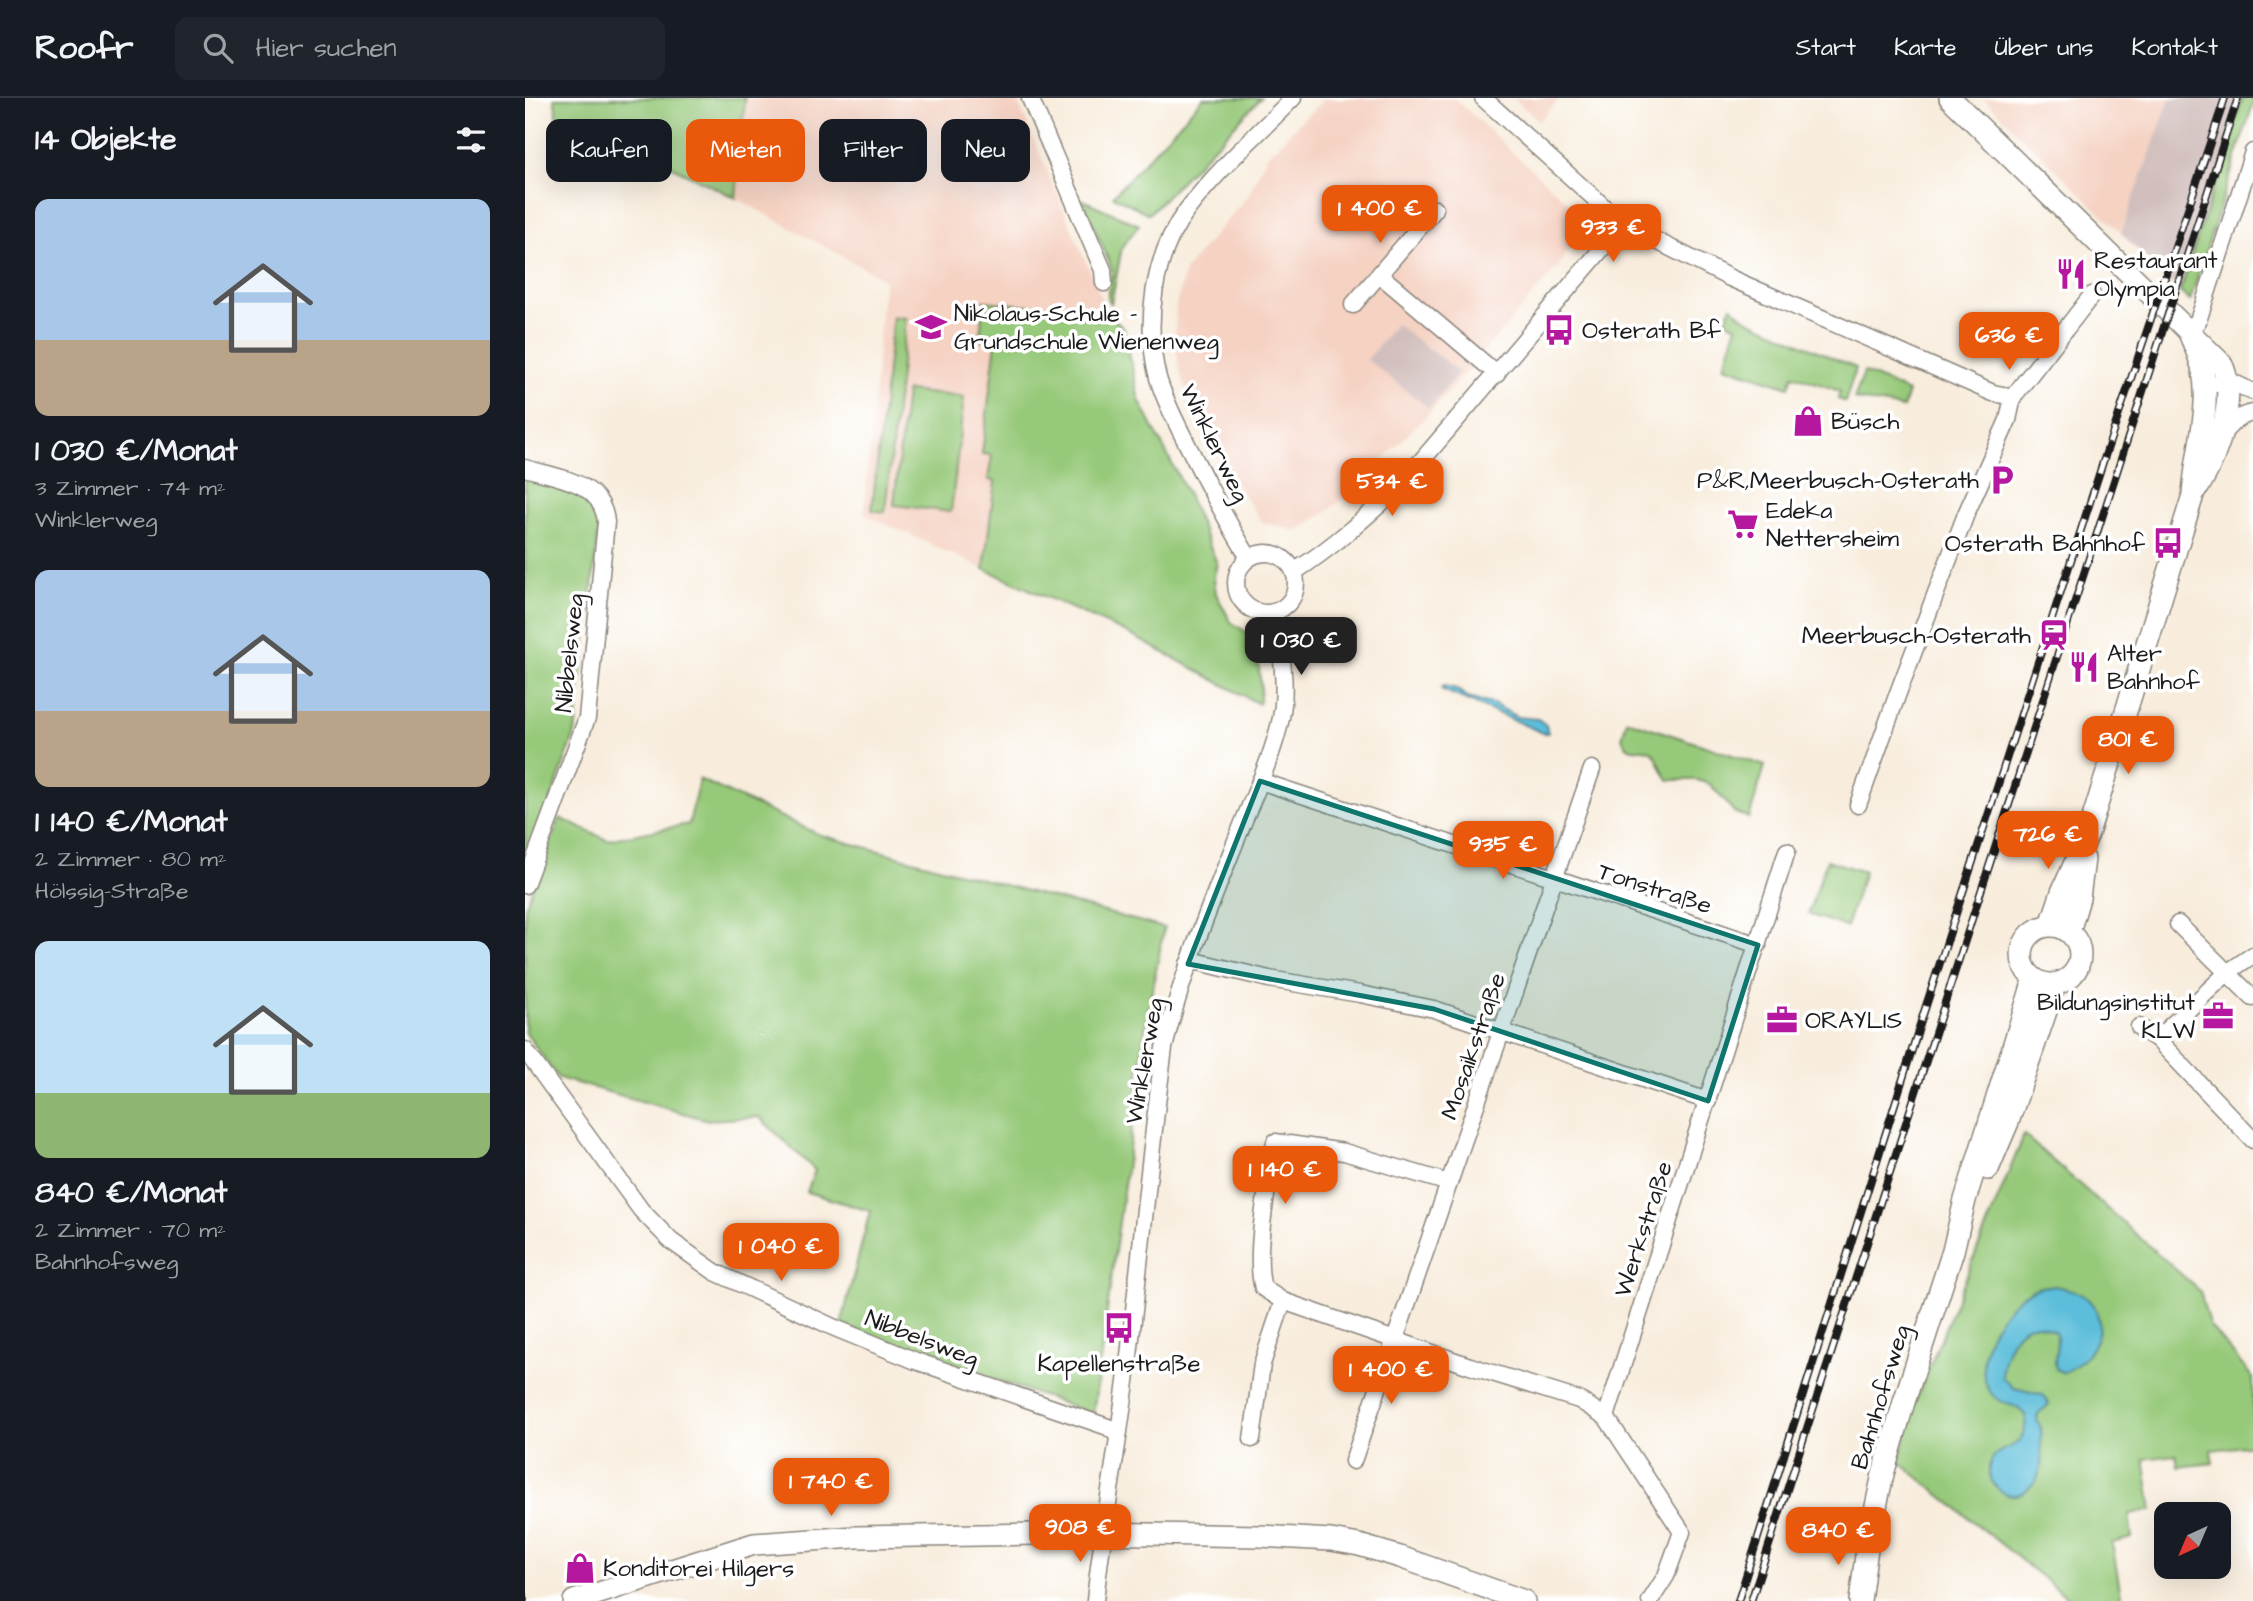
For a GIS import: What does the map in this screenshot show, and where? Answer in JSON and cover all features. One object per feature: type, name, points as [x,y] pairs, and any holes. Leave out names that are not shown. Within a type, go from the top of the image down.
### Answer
[{"type":"main road","points":[[1950,98],[2221,363],[2228,380],[2220,436],[2206,474],[2193,495],[2088,834],[2079,898],[2060,929]]},
{"type":"main road","points":[[2188,330],[2201,362],[2205,396],[2193,495]]},
{"type":"main road","points":[[2060,929],[2079,948],[2078,968],[2072,976],[2045,982],[2025,970],[2021,957],[2023,944],[2032,932],[2060,929]]},
{"type":"main road","name":"Bahnhofsweg","points":[[1860,1601],[1867,1548],[1904,1402],[1953,1251],[2008,1122],[2045,982]]},
{"type":"main road","points":[[574,1601],[599,1597],[754,1544],[982,1533],[1260,1536],[1331,1541],[1359,1545],[1400,1557],[1524,1601]]},
{"type":"main road","points":[[1847,1601],[1867,1548]]},
{"type":"street","points":[[1049,98],[1032,101],[1103,270],[1104,283]]},
{"type":"street","name":"Winklerweg","points":[[1249,558],[1170,409],[1158,378],[1153,346],[1153,312],[1163,257],[1171,234],[1186,211],[1293,98]]},
{"type":"street","points":[[1483,98],[1623,224],[1730,278],[1993,393],[2013,397]]},
{"type":"street","points":[[2188,330],[2198,321],[2250,176],[2253,152]]},
{"type":"street","points":[[1353,305],[1435,209]]},
{"type":"street","points":[[1294,572],[1362,521],[1400,486],[1623,224]]},
{"type":"street","points":[[1380,275],[1497,374]]},
{"type":"street","points":[[1858,805],[1962,527],[2008,419],[2013,397],[2092,295]]},
{"type":"street","points":[[2205,396],[2214,385],[2228,380],[2253,392]]},
{"type":"street","points":[[2220,436],[2235,420],[2253,413]]},
{"type":"street","name":"Nibbelsweg","points":[[525,467],[587,488],[598,496],[605,508],[606,522],[587,718],[525,885]]},
{"type":"street","points":[[1259,554],[1279,555],[1288,562],[1294,572],[1294,595],[1283,608],[1274,612],[1265,614],[1248,608],[1236,589],[1237,574],[1249,558],[1259,554]]},
{"type":"street","name":"Winklerweg","points":[[1104,1534],[1164,1048],[1188,964],[1260,781],[1281,716],[1282,655],[1274,612]]},
{"type":"street","name":"Mosaikstraße","points":[[1353,1461],[1592,769]]},
{"type":"street","name":"Tonstraße","points":[[1260,781],[1758,945]]},
{"type":"street","name":"Werkstraße","points":[[1606,1417],[1787,851]]},
{"type":"street","points":[[2178,924],[2253,998]]},
{"type":"street","points":[[2157,1039],[2228,972],[2253,955]]},
{"type":"street","points":[[1188,964],[1199,962],[1269,979],[1434,1009],[1708,1101]]},
{"type":"street","points":[[2140,1027],[2157,1039],[2253,1139]]},
{"type":"street","name":"Nibbelsweg","points":[[525,1050],[642,1210],[671,1241],[715,1272],[916,1362],[1108,1427],[1118,1435]]},
{"type":"street","points":[[1449,1183],[1344,1152],[1275,1142],[1259,1274],[1263,1289],[1283,1301],[1579,1400],[1606,1417],[1682,1532],[1666,1576],[1650,1601]]},
{"type":"street","points":[[1252,1439],[1262,1364],[1283,1301]]},
{"type":"street","points":[[1095,1601],[1104,1534]]},
{"type":"highlighted area","points":[[1260,781],[1758,945],[1708,1101],[1434,1009],[1188,964]]},
{"type":"shaded area","name":"Nikolaus-Schule - Grundschule Wienenweg","points":[[745,98],[1016,98],[1025,119],[941,119],[941,182],[1030,182],[1030,131],[1108,313],[1013,305],[996,341],[982,453],[992,455],[988,479],[995,481],[984,569],[864,514],[884,279],[736,198],[737,182],[805,182],[805,119],[743,119]]},
{"type":"shaded area","points":[[1325,98],[1454,98],[1576,210],[1581,221],[1578,234],[1559,265],[1432,410],[1358,485],[1327,512],[1297,531],[1262,522],[1223,466],[1194,410],[1180,372],[1175,340],[1176,305],[1185,270],[1248,195],[1267,155]]},
{"type":"shaded area","points":[[1514,98],[1560,98],[1539,121]]},
{"type":"shaded area","points":[[1983,98],[2170,98],[2121,233],[2090,203]]},
{"type":"shaded area","points":[[2170,98],[2243,98],[2180,292],[2121,233]]},
{"type":"shaded area","points":[[1396,324],[1459,372],[1429,408],[1367,360]]},
{"type":"green space","points":[[554,98],[745,98],[743,119],[686,119],[686,174],[672,167],[672,119],[558,119]]},
{"type":"green space","points":[[1203,98],[1261,98],[1149,214],[1113,196]]},
{"type":"green space","points":[[2243,98],[2253,98],[2253,104],[2190,301],[2180,292]]},
{"type":"green space","points":[[703,182],[737,182],[736,198]]},
{"type":"green space","points":[[1083,200],[1139,225],[1122,247],[1111,304],[1108,291],[1111,267]]},
{"type":"green space","points":[[983,301],[1108,313],[1124,329],[1139,400],[1188,495],[1217,563],[1214,577],[1216,594],[1231,622],[1246,632],[1252,641],[1259,668],[1259,704],[1129,634],[984,569],[995,481],[988,480],[992,455],[982,454],[996,342],[980,340]]},
{"type":"green space","points":[[1731,306],[1746,319],[1856,368],[1845,402],[1838,399],[1840,391],[1793,375],[1789,387],[1724,366],[1737,326],[1726,321]]},
{"type":"green space","points":[[893,317],[906,318],[885,512],[872,510]]},
{"type":"green space","points":[[1864,372],[1908,392],[1903,408],[1854,399]]},
{"type":"green space","points":[[906,391],[964,397],[951,512],[894,505]]},
{"type":"green space","points":[[525,475],[574,490],[601,510],[575,734],[525,870]]},
{"type":"green space","points":[[1627,720],[1765,766],[1749,818],[1735,813],[1710,784],[1697,780],[1669,780],[1651,751],[1632,749],[1625,744],[1622,738]]},
{"type":"green space","points":[[699,779],[820,835],[1164,928],[1146,1023],[1093,1414],[841,1325],[870,1211],[807,1192],[815,1170],[759,1117],[708,1120],[558,1078],[525,1032],[525,907],[560,818],[607,840],[689,824]]},
{"type":"green space","points":[[1827,860],[1864,872],[1846,927],[1808,914]]},
{"type":"green space","points":[[2024,1135],[2200,1291],[2209,1325],[2253,1378],[2253,1445],[2211,1450],[2213,1463],[2178,1467],[2176,1455],[2144,1459],[2152,1510],[2129,1514],[2132,1538],[2112,1543],[2122,1601],[2072,1601],[1899,1462],[1915,1402]]},
{"type":"water","points":[[1443,686],[1454,688],[1471,699],[1493,704],[1517,717],[1538,719],[1546,725],[1548,733],[1441,689]]},
{"type":"water","points":[[2046,1286],[2067,1289],[2083,1296],[2093,1306],[2099,1319],[2098,1333],[2092,1347],[2081,1361],[2064,1373],[2056,1369],[2055,1332],[2039,1325],[2030,1325],[2022,1329],[2011,1342],[2004,1360],[2002,1377],[2014,1388],[2043,1395],[2049,1404],[2037,1417],[2041,1432],[2041,1465],[2038,1476],[2018,1495],[2006,1494],[1996,1487],[1990,1477],[1990,1465],[1997,1454],[2018,1442],[2025,1428],[2026,1416],[1991,1393],[1983,1362],[1994,1328],[2004,1313],[2031,1291]]},
{"type":"tram line","points":[[525,1589],[527,1601]]},
{"type":"railway","points":[[1738,1601],[1923,1015],[2225,98]]},
{"type":"railway","points":[[1751,1601],[2238,98]]},
{"type":"place","name":"Restaurant Olympia","points":[[2071,274]]},
{"type":"place","name":"Nikolaus-Schule - Grundschule Wienenweg","points":[[931,327]]},
{"type":"place","name":"Osterath Bf","points":[[1559,330]]},
{"type":"place","name":"Büsch","points":[[1808,421]]},
{"type":"place","name":"P&R,Meerbusch-Osterath","points":[[2002,480]]},
{"type":"place","name":"Edeka Nettersheim","points":[[1743,524]]},
{"type":"place","name":"Osterath Bahnhof","points":[[2168,543]]},
{"type":"place","name":"Meerbusch-Osterath","points":[[2054,635]]},
{"type":"place","name":"Alter Bahnhof","points":[[2084,667]]},
{"type":"place","name":"Bildungsinstitut KLW","points":[[2218,1016]]},
{"type":"place","name":"ORAYLIS","points":[[1782,1020]]},
{"type":"place","name":"Kapellenstraße","points":[[1119,1328]]},
{"type":"place","name":"Konditorei Hilgers","points":[[580,1568]]}]
